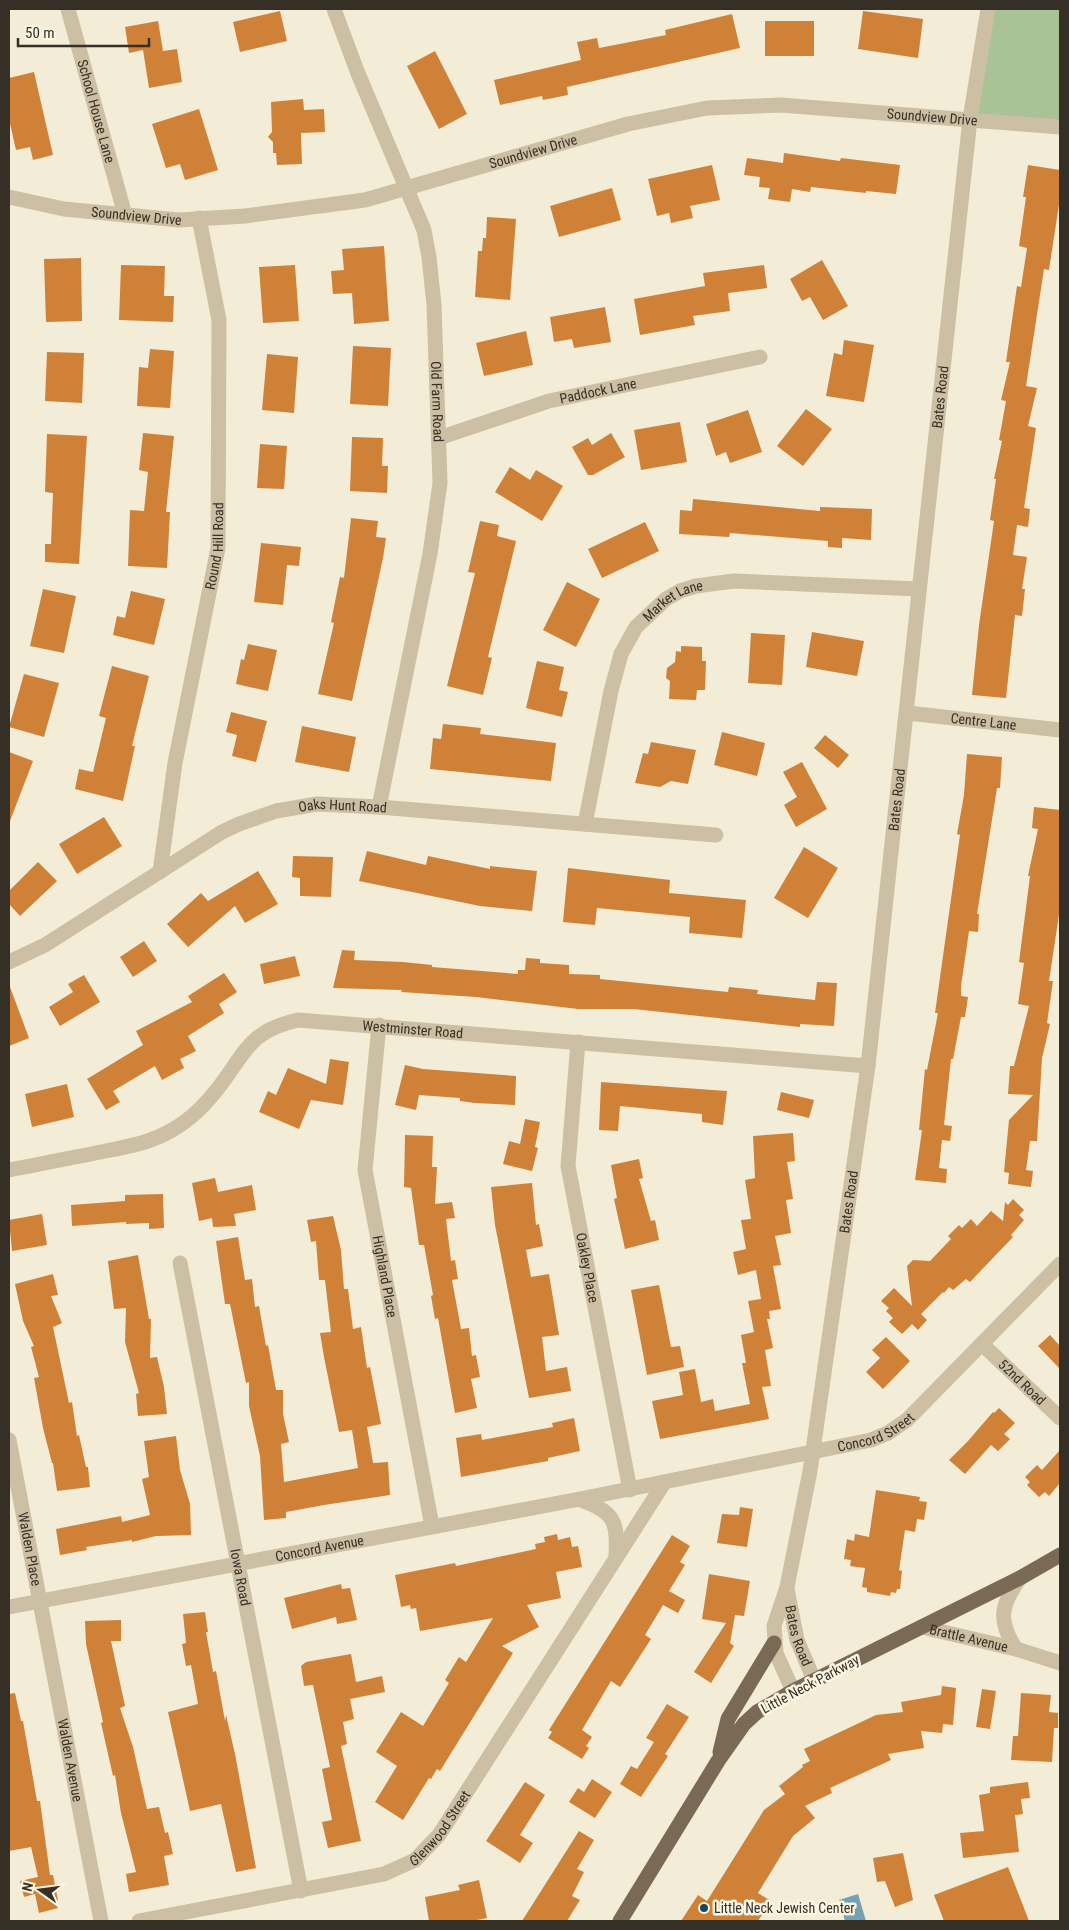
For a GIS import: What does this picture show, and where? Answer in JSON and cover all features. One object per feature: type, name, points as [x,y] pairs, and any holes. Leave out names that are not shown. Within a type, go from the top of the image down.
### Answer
[{"type":"main road","name":"Little Neck Parkway","points":[[620,1921],[718,1761],[744,1724],[757,1712],[793,1690],[1020,1578],[1060,1555]]},
{"type":"main road","points":[[718,1761],[728,1719],[774,1642]]},
{"type":"street","name":"School House Lane","points":[[68,9],[125,215]]},
{"type":"street","name":"Old Farm Road","points":[[334,9],[405,188],[424,230],[434,305],[434,355],[440,483],[430,554],[379,807]]},
{"type":"street","name":"Bates Road","points":[[793,1690],[776,1653],[774,1626],[778,1609],[787,1587],[812,1452],[868,1066],[908,712],[919,589],[970,119],[988,9]]},
{"type":"street","name":"Soundview Drive","points":[[9,197],[64,209],[179,220],[244,216],[364,200],[628,124],[707,108],[781,105],[1060,127]]},
{"type":"street","name":"Round Hill Road","points":[[160,872],[175,763],[218,548],[219,320],[199,218]]},
{"type":"street","name":"Paddock Lane","points":[[439,438],[549,401],[760,357]]},
{"type":"street","name":"Market Lane","points":[[586,824],[611,691],[621,654],[636,628],[666,599],[680,590],[734,581],[919,589]]},
{"type":"street","name":"Centre Lane","points":[[908,712],[1060,730]]},
{"type":"street","name":"Oaks Hunt Road","points":[[9,962],[45,945],[231,828],[276,812],[318,804],[379,807],[716,835]]},
{"type":"street","name":"Westminster Road","points":[[9,1170],[138,1145],[171,1131],[197,1112],[214,1093],[248,1045],[256,1038],[277,1026],[308,1020],[868,1066]]},
{"type":"street","name":"Highland Place","points":[[379,1025],[364,1170],[432,1526]]},
{"type":"street","name":"Oakley Place","points":[[578,1042],[568,1166],[630,1490]]},
{"type":"street","name":"Iowa Road","points":[[180,1263],[300,1891]]},
{"type":"street","name":"Concord Street","points":[[630,1490],[871,1440],[888,1434],[906,1420],[983,1345],[1060,1264]]},
{"type":"street","name":"52nd Road","points":[[983,1345],[1060,1418]]},
{"type":"street","name":"Walden Place","points":[[9,1440],[40,1600]]},
{"type":"street","name":"Glenwood Street","points":[[139,1921],[384,1874],[415,1860],[440,1835],[664,1482]]},
{"type":"street","name":"Concord Avenue","points":[[9,1606],[630,1490]]},
{"type":"street","points":[[580,1499],[599,1506],[611,1517],[616,1532],[616,1557]]},
{"type":"street","name":"Brattle Avenue","points":[[1016,1649],[1006,1634],[1003,1609],[1020,1578]]},
{"type":"street","name":"Bates Road","points":[[787,1587],[797,1640],[814,1680]]},
{"type":"street","name":"Walden Avenue","points":[[40,1600],[101,1921]]},
{"type":"street","name":"Brattle Avenue","points":[[922,1627],[1016,1649],[1060,1663]]},
{"type":"green space","points":[[992,9],[1060,9],[1060,124],[974,116]]},
{"type":"water","points":[[858,1894],[866,1921],[845,1921],[839,1900]]},
{"type":"building","points":[[280,11],[287,41],[240,52],[233,22]]},
{"type":"building","points":[[863,11],[923,19],[918,58],[858,49]]},
{"type":"building","points":[[732,14],[740,48],[567,87],[568,95],[543,100],[542,96],[500,105],[494,80],[581,60],[577,42],[597,38],[599,48],[666,35],[665,30]]},
{"type":"building","points":[[158,21],[163,51],[177,49],[182,82],[149,88],[143,50],[129,53],[125,27]]},
{"type":"building","points":[[765,21],[814,21],[814,56],[765,56]]},
{"type":"building","points":[[435,51],[467,114],[439,129],[407,66]]},
{"type":"building","points":[[34,72],[53,155],[33,160],[30,147],[16,150],[9,119],[9,78]]},
{"type":"building","points":[[303,99],[304,110],[324,109],[325,132],[301,133],[302,164],[277,165],[276,153],[273,153],[273,142],[268,137],[272,132],[271,102]]},
{"type":"building","points":[[199,109],[218,170],[185,180],[180,164],[166,168],[152,124]]},
{"type":"building","points":[[784,153],[840,161],[841,158],[900,165],[896,194],[811,187],[810,192],[792,189],[790,202],[768,199],[770,188],[759,187],[760,177],[744,175],[747,158],[783,163]]},
{"type":"building","points":[[712,165],[720,200],[690,206],[693,218],[671,223],[669,213],[657,216],[648,179]]},
{"type":"building","points":[[1028,165],[1060,170],[1060,198],[1049,270],[1044,269],[1026,386],[1037,388],[1028,426],[1036,428],[1024,508],[1030,509],[1028,527],[1017,525],[1013,555],[1027,557],[1022,589],[1025,589],[1022,616],[1015,615],[1006,698],[972,695],[979,625],[994,521],[990,520],[996,479],[994,479],[1002,441],[999,440],[1006,401],[1001,400],[1010,362],[1006,362],[1017,286],[1021,287],[1027,248],[1019,246],[1026,197],[1023,197]]},
{"type":"building","points":[[612,188],[621,220],[559,237],[550,206]]},
{"type":"building","points":[[487,217],[516,219],[510,300],[475,297],[478,251],[482,251],[483,238],[486,238]]},
{"type":"building","points":[[384,246],[389,321],[354,324],[352,293],[333,294],[331,271],[344,270],[342,249]]},
{"type":"building","points":[[81,258],[82,321],[46,322],[44,259]]},
{"type":"building","points":[[822,260],[848,306],[823,320],[810,297],[802,301],[790,279]]},
{"type":"building","points":[[121,265],[165,266],[164,296],[174,296],[173,322],[119,320]]},
{"type":"building","points":[[295,265],[299,321],[263,323],[259,267]]},
{"type":"building","points":[[764,265],[767,288],[728,293],[730,311],[693,316],[695,325],[640,335],[634,299],[705,286],[703,273]]},
{"type":"building","points":[[605,307],[611,342],[574,348],[572,339],[554,342],[550,317]]},
{"type":"building","points":[[526,331],[533,365],[484,376],[476,343]]},
{"type":"building","points":[[844,340],[874,345],[864,402],[826,396],[834,353],[842,355]]},
{"type":"building","points":[[353,346],[391,348],[388,406],[350,404]]},
{"type":"building","points":[[150,349],[174,351],[170,408],[137,406],[139,367],[148,368]]},
{"type":"building","points":[[47,352],[84,353],[82,403],[45,401]]},
{"type":"building","points":[[267,354],[298,357],[294,413],[262,410]]},
{"type":"building","points":[[806,409],[832,429],[803,466],[777,446]]},
{"type":"building","points":[[748,410],[762,452],[730,463],[726,452],[716,456],[706,424]]},
{"type":"building","points":[[680,422],[687,462],[641,470],[634,430]]},
{"type":"building","points":[[143,433],[174,436],[166,512],[170,512],[167,568],[128,566],[130,510],[144,511],[148,472],[139,470]]},
{"type":"building","points":[[611,433],[625,457],[593,475],[588,475],[572,447],[588,438],[592,445]]},
{"type":"building","points":[[47,434],[87,436],[79,564],[45,562],[45,544],[51,544],[53,493],[45,492]]},
{"type":"building","points":[[352,437],[383,438],[382,466],[388,466],[387,493],[350,491]]},
{"type":"building","points":[[260,444],[287,446],[284,489],[257,488]]},
{"type":"building","points":[[510,467],[530,480],[536,470],[563,486],[542,521],[495,492]]},
{"type":"building","points":[[693,499],[820,511],[820,507],[872,509],[871,540],[842,538],[842,548],[828,547],[828,541],[730,533],[729,537],[679,534],[680,510],[692,511]]},
{"type":"building","points":[[351,518],[378,521],[376,537],[386,538],[352,701],[318,694],[334,623],[331,622],[340,577],[344,578]]},
{"type":"building","points":[[480,521],[499,525],[497,536],[516,541],[488,657],[492,658],[483,695],[447,686],[475,573],[468,572]]},
{"type":"building","points":[[645,522],[659,551],[602,578],[588,549]]},
{"type":"building","points":[[261,543],[301,547],[299,566],[287,565],[283,605],[254,602]]},
{"type":"building","points":[[567,582],[600,599],[576,647],[543,630]]},
{"type":"building","points":[[43,589],[76,596],[64,653],[30,646]]},
{"type":"building","points":[[131,591],[165,599],[154,645],[113,635],[117,616],[125,618]]},
{"type":"building","points":[[812,632],[864,641],[857,676],[806,667]]},
{"type":"building","points":[[751,633],[785,635],[782,685],[748,683]]},
{"type":"building","points":[[248,644],[277,650],[268,691],[236,684],[241,659],[244,660]]},
{"type":"building","points":[[681,646],[702,647],[702,661],[706,661],[705,690],[697,690],[696,700],[669,699],[670,681],[666,678],[667,668],[675,662],[676,651],[681,652]]},
{"type":"building","points":[[537,661],[564,667],[559,690],[568,692],[562,717],[526,708]]},
{"type":"building","points":[[112,666],[149,676],[132,746],[135,746],[123,801],[75,789],[79,769],[93,772],[106,718],[99,716]]},
{"type":"building","points":[[24,674],[59,683],[44,737],[9,727]]},
{"type":"building","points":[[231,712],[267,721],[256,762],[232,756],[237,735],[226,732]]},
{"type":"building","points":[[443,724],[481,728],[480,734],[556,743],[551,781],[430,769],[433,738],[441,739]]},
{"type":"building","points":[[302,726],[356,737],[349,772],[295,762]]},
{"type":"building","points":[[722,732],[765,743],[757,776],[714,765]]},
{"type":"building","points":[[825,735],[849,755],[838,768],[814,748]]},
{"type":"building","points":[[651,742],[696,750],[688,784],[671,781],[660,787],[635,783],[643,753],[648,754]]},
{"type":"building","points":[[9,752],[33,761],[10,821],[9,821]]},
{"type":"building","points":[[967,754],[1002,757],[1000,788],[997,788],[977,914],[979,914],[978,932],[969,931],[961,986],[961,996],[968,997],[965,1017],[961,1017],[953,1059],[951,1059],[944,1125],[952,1126],[950,1141],[942,1140],[939,1168],[947,1169],[946,1183],[915,1180],[922,1130],[919,1130],[925,1069],[927,1070],[938,1013],[935,1013],[960,835],[957,834],[964,795]]},
{"type":"building","points":[[802,762],[827,809],[796,827],[784,805],[797,797],[783,772]]},
{"type":"building","points":[[1034,807],[1060,810],[1060,908],[1049,981],[1053,981],[1047,1023],[1050,1024],[1042,1058],[1037,1141],[1030,1141],[1026,1170],[1033,1171],[1031,1187],[1008,1184],[1009,1173],[1004,1172],[1009,1120],[1033,1095],[1008,1094],[1010,1066],[1014,1066],[1029,1006],[1018,1004],[1024,963],[1019,962],[1030,876],[1028,876],[1038,829],[1032,828]]},
{"type":"building","points":[[104,817],[122,846],[77,874],[59,844]]},
{"type":"building","points":[[804,847],[838,868],[808,918],[774,898]]},
{"type":"building","points":[[367,851],[426,865],[428,856],[490,869],[490,866],[537,871],[532,911],[480,906],[359,881]]},
{"type":"building","points":[[293,856],[333,857],[331,897],[300,896],[300,878],[292,877]]},
{"type":"building","points":[[38,862],[57,881],[20,916],[9,904],[9,891]]},
{"type":"building","points":[[568,868],[670,880],[669,893],[746,900],[742,938],[689,933],[690,917],[597,908],[595,925],[563,922]]},
{"type":"building","points":[[258,871],[278,904],[245,923],[235,906],[188,947],[167,924],[201,893],[208,901]]},
{"type":"building","points":[[144,941],[157,961],[133,977],[120,957]]},
{"type":"building","points":[[342,950],[355,951],[354,960],[403,962],[432,965],[432,967],[518,974],[518,970],[525,970],[526,958],[540,959],[540,963],[569,965],[569,974],[600,975],[600,979],[728,992],[729,987],[758,990],[757,994],[815,1000],[817,982],[837,983],[834,1026],[800,1024],[800,1027],[634,1009],[578,1009],[476,997],[401,992],[402,990],[333,988]]},
{"type":"building","points":[[295,956],[300,976],[264,984],[260,964]]},
{"type":"building","points":[[224,973],[237,992],[219,1004],[224,1013],[188,1036],[196,1051],[180,1059],[184,1068],[162,1080],[155,1066],[113,1091],[120,1102],[106,1110],[87,1079],[143,1045],[136,1031],[192,1002],[188,996]]},
{"type":"building","points":[[84,975],[100,1002],[60,1026],[49,1007],[73,992],[68,984]]},
{"type":"building","points":[[9,988],[29,1038],[9,1046]]},
{"type":"building","points":[[330,1059],[349,1062],[343,1105],[311,1100],[299,1129],[259,1112],[268,1091],[276,1095],[288,1068],[326,1084]]},
{"type":"building","points":[[405,1065],[423,1069],[516,1076],[515,1105],[475,1103],[460,1101],[460,1098],[419,1095],[416,1110],[395,1105]]},
{"type":"building","points":[[601,1082],[727,1091],[723,1125],[702,1122],[702,1114],[620,1106],[618,1131],[599,1130]]},
{"type":"building","points":[[67,1084],[74,1117],[32,1127],[25,1094]]},
{"type":"building","points":[[781,1092],[814,1100],[809,1118],[777,1110]]},
{"type":"building","points":[[525,1119],[540,1122],[535,1147],[538,1148],[532,1171],[503,1164],[509,1141],[520,1144]]},
{"type":"building","points":[[793,1133],[795,1161],[787,1162],[793,1199],[786,1200],[791,1233],[775,1236],[781,1265],[773,1266],[781,1309],[769,1311],[770,1319],[767,1319],[773,1348],[765,1350],[771,1386],[762,1387],[769,1419],[660,1439],[652,1401],[683,1395],[679,1372],[695,1369],[701,1402],[713,1399],[715,1411],[750,1404],[742,1363],[746,1363],[741,1335],[754,1332],[748,1301],[761,1299],[756,1270],[738,1275],[733,1252],[746,1249],[741,1220],[751,1219],[745,1180],[755,1178],[753,1136]]},
{"type":"building","points":[[405,1135],[433,1136],[432,1167],[437,1167],[435,1204],[452,1202],[455,1218],[446,1219],[451,1261],[455,1260],[458,1279],[452,1280],[461,1329],[469,1328],[472,1356],[476,1355],[480,1377],[471,1379],[477,1408],[455,1413],[438,1318],[435,1319],[431,1296],[433,1295],[424,1245],[419,1245],[411,1188],[404,1187]]},
{"type":"building","points":[[639,1159],[643,1178],[639,1179],[651,1221],[655,1220],[659,1240],[625,1249],[614,1199],[617,1198],[611,1165]]},
{"type":"building","points":[[215,1178],[218,1192],[252,1185],[256,1210],[234,1214],[236,1226],[213,1227],[212,1218],[199,1221],[192,1183]]},
{"type":"building","points":[[532,1183],[536,1225],[539,1224],[543,1246],[526,1250],[531,1277],[549,1274],[559,1335],[542,1337],[546,1371],[567,1367],[571,1391],[529,1398],[495,1225],[491,1187]]},
{"type":"building","points":[[163,1194],[164,1228],[149,1229],[149,1223],[126,1224],[126,1222],[72,1226],[71,1205],[125,1201],[125,1195]]},
{"type":"building","points":[[1013,1199],[1024,1210],[1019,1215],[1024,1220],[1011,1235],[1013,1237],[970,1282],[966,1279],[953,1290],[949,1287],[943,1292],[921,1314],[927,1320],[918,1330],[912,1324],[902,1334],[889,1322],[893,1318],[886,1311],[889,1308],[881,1301],[894,1288],[912,1306],[907,1266],[913,1260],[930,1261],[951,1239],[948,1236],[959,1225],[962,1228],[971,1219],[977,1226],[991,1211],[1003,1221],[1005,1202],[1008,1205]]},
{"type":"building","points":[[42,1214],[47,1245],[12,1251],[9,1220]]},
{"type":"building","points":[[333,1216],[341,1250],[344,1289],[348,1289],[353,1329],[361,1327],[367,1368],[370,1367],[381,1424],[367,1427],[373,1463],[388,1462],[390,1495],[286,1512],[286,1518],[264,1520],[260,1456],[249,1406],[249,1382],[246,1383],[230,1304],[225,1304],[216,1241],[238,1237],[245,1280],[252,1279],[255,1307],[259,1306],[276,1390],[283,1390],[283,1414],[289,1442],[281,1444],[284,1482],[358,1468],[352,1430],[339,1432],[320,1333],[331,1332],[325,1280],[319,1280],[316,1241],[311,1242],[307,1220]]},
{"type":"building","points":[[138,1255],[149,1319],[151,1319],[150,1358],[157,1357],[164,1387],[167,1414],[138,1416],[136,1394],[139,1393],[125,1342],[126,1308],[114,1309],[108,1261]]},
{"type":"building","points":[[53,1274],[58,1295],[51,1296],[62,1323],[53,1327],[69,1403],[72,1402],[77,1436],[79,1435],[86,1467],[88,1467],[90,1487],[57,1491],[53,1463],[43,1428],[34,1378],[39,1377],[31,1347],[34,1346],[23,1321],[15,1284]]},
{"type":"building","points":[[659,1285],[671,1347],[680,1346],[684,1367],[647,1375],[631,1290]]},
{"type":"building","points":[[1050,1335],[1060,1346],[1060,1369],[1038,1346]]},
{"type":"building","points":[[886,1337],[910,1361],[883,1389],[866,1372],[880,1358],[872,1350]]},
{"type":"building","points":[[999,1408],[1015,1423],[1004,1434],[1010,1439],[998,1451],[991,1445],[965,1474],[949,1460],[993,1412]]},
{"type":"building","points":[[574,1418],[580,1451],[548,1458],[548,1461],[461,1477],[456,1438],[481,1434],[482,1440],[553,1427],[552,1423]]},
{"type":"building","points":[[176,1436],[180,1470],[190,1504],[191,1535],[156,1536],[132,1542],[132,1540],[86,1547],[87,1550],[60,1555],[56,1529],[121,1516],[122,1522],[150,1515],[142,1479],[149,1477],[144,1441]]},
{"type":"building","points":[[1060,1450],[1060,1483],[1049,1496],[1045,1492],[1039,1497],[1027,1485],[1030,1482],[1025,1477],[1037,1465],[1042,1470]]},
{"type":"building","points":[[876,1490],[920,1497],[919,1501],[927,1502],[924,1520],[917,1519],[915,1532],[905,1530],[899,1570],[902,1571],[900,1589],[897,1589],[896,1593],[891,1592],[890,1596],[867,1592],[867,1588],[862,1587],[865,1568],[850,1566],[851,1560],[844,1559],[847,1539],[854,1541],[855,1534],[869,1537]]},
{"type":"building","points":[[740,1507],[753,1509],[747,1547],[717,1543],[722,1514],[739,1515]]},
{"type":"building","points":[[557,1534],[558,1540],[570,1537],[572,1547],[578,1546],[582,1567],[556,1572],[561,1598],[527,1605],[539,1627],[502,1646],[513,1653],[440,1771],[437,1769],[431,1779],[429,1778],[403,1820],[375,1802],[397,1766],[376,1752],[401,1712],[423,1726],[449,1683],[445,1680],[459,1657],[466,1662],[493,1618],[420,1631],[416,1608],[411,1609],[410,1605],[401,1607],[395,1575],[455,1563],[456,1566],[536,1549],[535,1544],[545,1542],[544,1537]]},
{"type":"building","points":[[672,1535],[690,1546],[680,1562],[685,1565],[669,1591],[685,1600],[678,1613],[663,1605],[645,1635],[651,1639],[620,1687],[611,1681],[582,1730],[592,1737],[586,1746],[589,1748],[582,1759],[548,1738],[552,1732],[549,1730]]},
{"type":"building","points":[[709,1574],[750,1581],[744,1616],[735,1615],[730,1643],[734,1646],[711,1683],[694,1672],[726,1623],[702,1619]]},
{"type":"building","points":[[341,1584],[342,1589],[350,1588],[357,1620],[337,1624],[336,1617],[292,1629],[284,1598]]},
{"type":"building","points":[[205,1612],[208,1632],[206,1632],[213,1672],[216,1671],[225,1721],[226,1715],[235,1754],[256,1868],[236,1872],[221,1804],[190,1811],[168,1712],[198,1704],[191,1665],[186,1666],[182,1644],[186,1643],[183,1614]]},
{"type":"building","points":[[121,1620],[121,1641],[111,1641],[125,1706],[120,1708],[133,1747],[147,1809],[159,1807],[165,1833],[168,1832],[173,1854],[164,1856],[169,1885],[129,1892],[126,1874],[136,1872],[121,1813],[115,1775],[113,1776],[101,1723],[103,1722],[86,1644],[85,1621]]},
{"type":"building","points":[[351,1654],[356,1682],[382,1676],[385,1692],[350,1699],[354,1719],[343,1722],[347,1744],[341,1746],[361,1841],[328,1848],[322,1822],[332,1820],[322,1769],[330,1767],[313,1685],[304,1686],[301,1666],[306,1662]]},
{"type":"building","points":[[942,1686],[956,1688],[953,1725],[943,1724],[942,1733],[921,1731],[924,1748],[888,1754],[891,1760],[830,1788],[832,1793],[805,1806],[815,1818],[793,1836],[758,1893],[771,1901],[758,1921],[681,1921],[698,1895],[707,1901],[764,1810],[785,1794],[779,1786],[803,1767],[802,1765],[810,1761],[804,1749],[876,1715],[903,1712],[901,1702],[941,1695]]},
{"type":"building","points":[[982,1689],[996,1691],[990,1729],[976,1727]]},
{"type":"building","points":[[15,1693],[21,1721],[23,1721],[37,1801],[40,1801],[50,1875],[53,1875],[58,1900],[56,1901],[58,1908],[39,1913],[35,1894],[24,1897],[20,1881],[38,1877],[31,1847],[9,1851],[9,1694]]},
{"type":"building","points":[[1021,1693],[1051,1695],[1049,1712],[1058,1713],[1058,1728],[1054,1728],[1052,1762],[1011,1760],[1013,1736],[1018,1736]]},
{"type":"building","points":[[667,1704],[689,1717],[665,1754],[668,1756],[641,1797],[620,1784],[631,1766],[637,1769],[654,1742],[646,1738]]},
{"type":"building","points":[[592,1779],[612,1792],[595,1818],[569,1802],[578,1788],[584,1792]]},
{"type":"building","points":[[525,1782],[545,1795],[520,1835],[533,1843],[520,1863],[486,1841]]},
{"type":"building","points":[[1028,1782],[1030,1798],[1021,1799],[1023,1814],[1015,1815],[1019,1852],[963,1858],[960,1833],[984,1831],[979,1795],[990,1793],[990,1787]]},
{"type":"building","points":[[579,1831],[594,1840],[577,1869],[584,1872],[572,1896],[580,1900],[567,1921],[522,1921]]},
{"type":"building","points":[[903,1853],[913,1900],[895,1907],[885,1881],[877,1882],[873,1858]]},
{"type":"building","points":[[1008,1867],[1029,1921],[944,1921],[934,1895]]},
{"type":"building","points":[[479,1880],[487,1918],[472,1921],[429,1921],[425,1897],[460,1890],[458,1885]]},
{"type":"place","name":"Little Neck Jewish Center","points":[[704,1908]]}]
